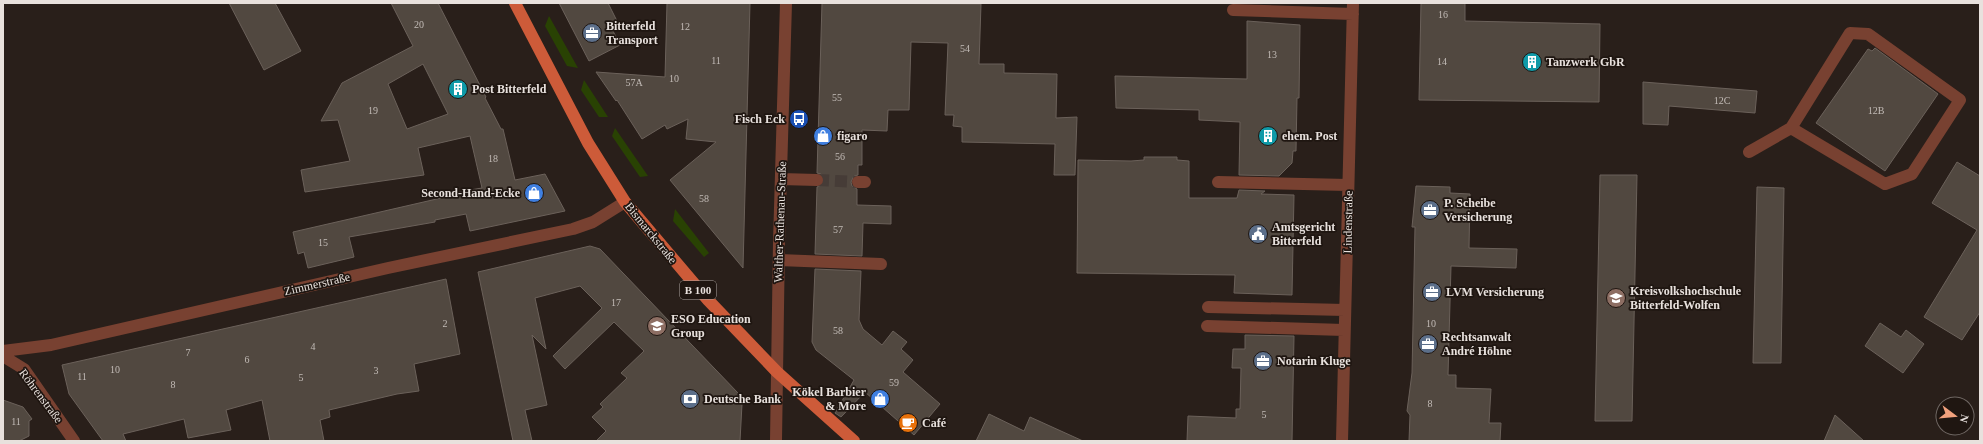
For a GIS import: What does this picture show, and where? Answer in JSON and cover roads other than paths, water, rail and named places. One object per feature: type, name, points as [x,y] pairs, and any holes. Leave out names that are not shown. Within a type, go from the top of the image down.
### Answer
[{"type":"main road","name":"Bismarckstraße","points":[[515,3],[588,143],[625,202],[692,283],[777,372],[854,441]]},
{"type":"street","name":"Walther-Rathenau-Straße","points":[[776,441],[786,3]]},
{"type":"street","points":[[1233,10],[1353,8]]},
{"type":"street","name":"Lindenstraße","points":[[1342,441],[1353,8]]},
{"type":"street","points":[[1749,152],[1790,128],[1850,33],[1868,34],[1960,100],[1912,174],[1885,184],[1790,128]]},
{"type":"street","points":[[781,179],[817,180]]},
{"type":"street","points":[[1218,182],[1348,185]]},
{"type":"street","name":"Zimmerstraße","points":[[3,351],[51,345],[381,270],[574,230],[593,222],[625,202]]},
{"type":"street","points":[[779,260],[881,264]]},
{"type":"street","points":[[1208,307],[1345,310]]},
{"type":"street","points":[[1207,326],[1344,330]]},
{"type":"street","name":"Röhrenstraße","points":[[3,356],[24,369],[74,441]]},
{"type":"tunnel","points":[[817,180],[858,182]]},
{"type":"place","name":"Bitterfeld Transport","points":[[592,33]]},
{"type":"place","name":"Tanzwerk GbR","points":[[1532,62]]},
{"type":"place","name":"Post Bitterfeld","points":[[458,89]]},
{"type":"place","name":"Fisch Eck","points":[[799,119]]},
{"type":"place","name":"figaro","points":[[823,136]]},
{"type":"place","name":"ehem. Post","points":[[1268,136]]},
{"type":"place","name":"Second-Hand-Ecke","points":[[534,193]]},
{"type":"place","name":"P. Scheibe Versicherung","points":[[1430,210]]},
{"type":"place","name":"Amtsgericht Bitterfeld","points":[[1258,234]]},
{"type":"place","name":"LVM Versicherung","points":[[1432,292]]},
{"type":"place","name":"Kreisvolkshochschule Bitterfeld-Wolfen","points":[[1616,298]]},
{"type":"place","name":"ESO Education Group","points":[[657,326]]},
{"type":"place","name":"Rechtsanwalt André Höhne","points":[[1428,344]]},
{"type":"place","name":"Notarin Kluge","points":[[1263,361]]},
{"type":"place","name":"Deutsche Bank","points":[[690,399]]},
{"type":"place","name":"Kökel Barbier & More","points":[[880,399]]},
{"type":"place","name":"Café","points":[[908,423]]}]
